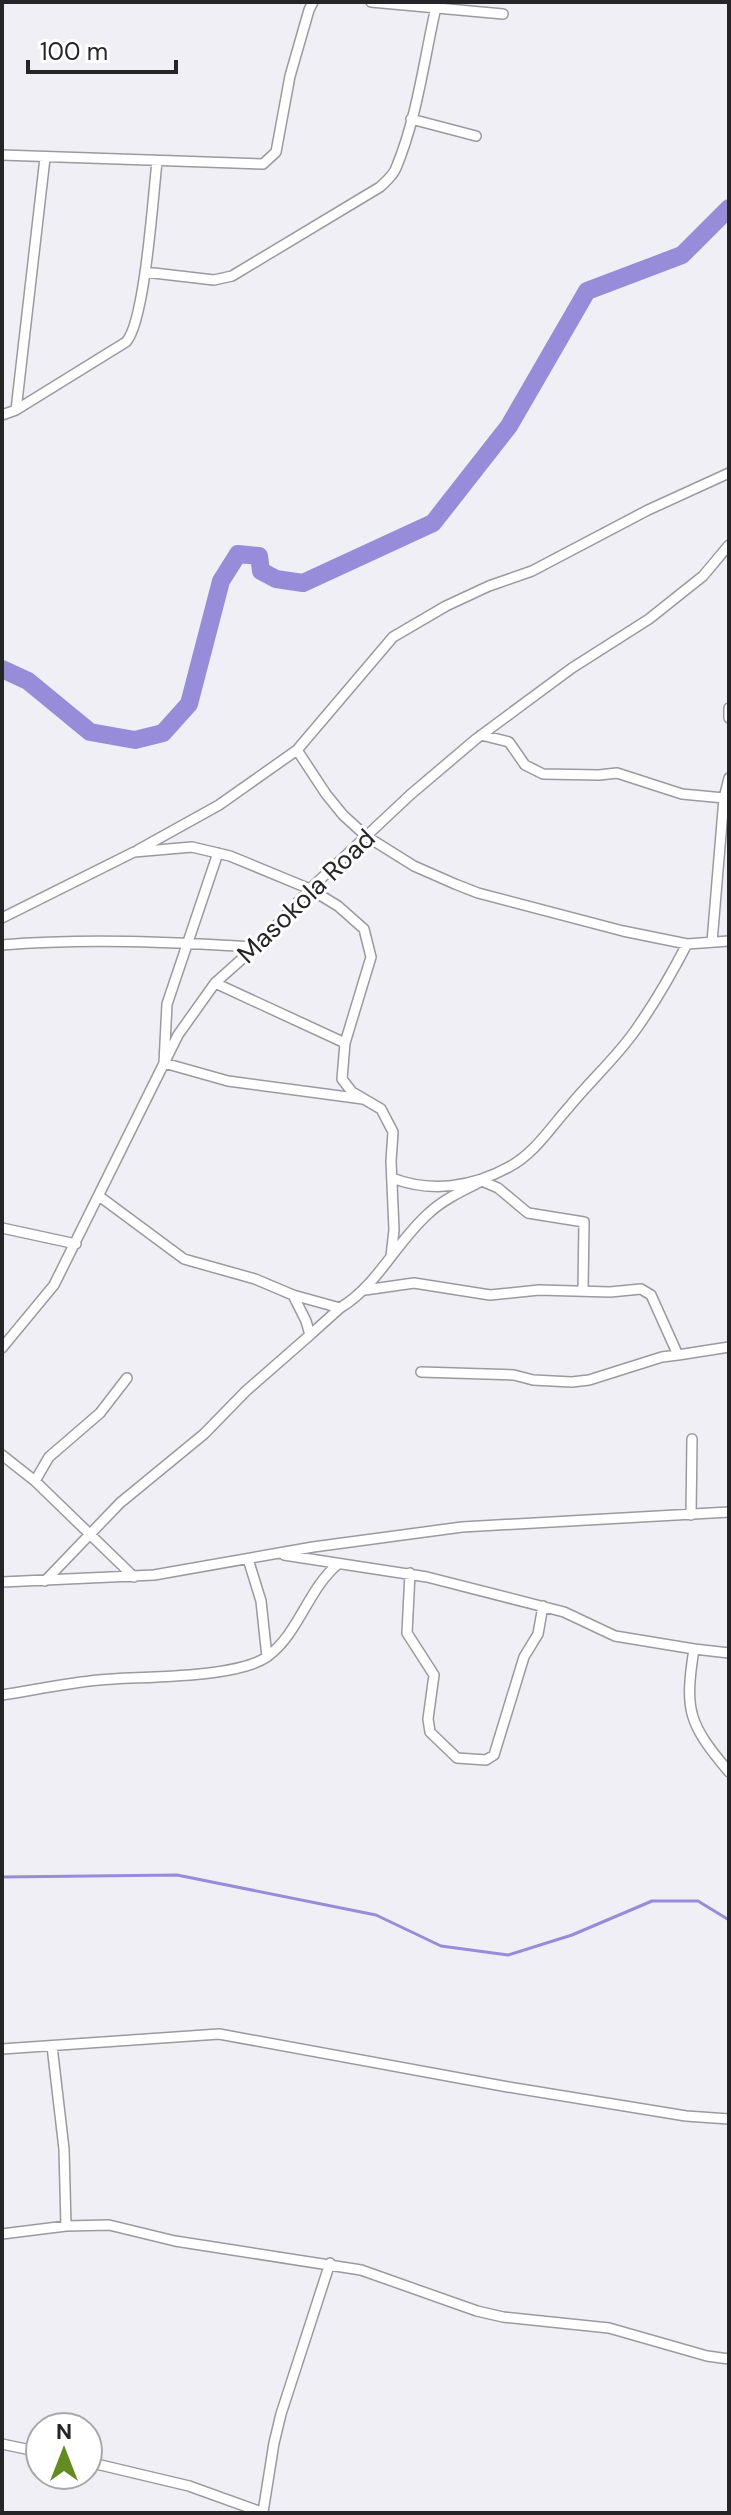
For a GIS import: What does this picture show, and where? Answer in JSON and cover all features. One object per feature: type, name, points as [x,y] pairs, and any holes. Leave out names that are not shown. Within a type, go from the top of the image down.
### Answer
[{"type":"street","points":[[2,155],[263,164],[276,152],[290,76],[313,2]]},
{"type":"street","points":[[371,2],[503,14]]},
{"type":"street","points":[[145,272],[214,280],[232,276],[390,178],[396,170],[411,119],[436,7]]},
{"type":"street","points":[[411,119],[476,136]]},
{"type":"street","points":[[16,410],[45,158]]},
{"type":"street","points":[[2,415],[16,410],[133,334],[145,272],[157,162]]},
{"type":"street","points":[[2,918],[134,852],[219,805],[297,750],[393,637],[446,606],[532,571],[648,510],[729,473]]},
{"type":"street","name":"Masokola Road","points":[[2,1348],[54,1285],[164,1063],[192,1014],[215,983],[256,947],[310,889],[366,836],[481,735],[572,668],[649,619],[703,576],[728,550]]},
{"type":"street","points":[[729,708],[729,718]]},
{"type":"street","points":[[481,735],[509,742],[525,765],[543,774],[617,773],[673,792],[724,798]]},
{"type":"street","points":[[297,750],[343,815],[366,836],[414,866],[478,893],[583,922],[687,944],[729,941]]},
{"type":"street","points":[[712,942],[724,798],[729,778]]},
{"type":"street","points":[[134,852],[192,847],[218,853],[310,889],[364,929],[371,950],[345,1043],[342,1079],[352,1092],[381,1109],[391,1124],[394,1230],[391,1256]]},
{"type":"street","points":[[218,853],[167,1004],[164,1063],[228,1081],[363,1099]]},
{"type":"street","points":[[2,945],[50,941],[256,947]]},
{"type":"street","points":[[45,1581],[120,1503],[197,1441],[246,1391],[340,1308],[365,1290],[426,1215],[441,1202],[512,1166],[544,1137],[636,1030],[687,944]]},
{"type":"street","points":[[215,983],[345,1043]]},
{"type":"street","points":[[392,1178],[409,1185],[429,1187],[482,1181],[498,1188],[528,1213],[584,1222],[583,1290]]},
{"type":"street","points":[[99,1196],[184,1259],[340,1308]]},
{"type":"street","points":[[2,1228],[76,1244]]},
{"type":"street","points":[[365,1290],[414,1283],[490,1295],[539,1290],[646,1291],[655,1302],[678,1355]]},
{"type":"street","points":[[293,1295],[310,1335]]},
{"type":"street","points":[[421,1372],[514,1375],[543,1382],[572,1382],[602,1377],[678,1355],[729,1347]]},
{"type":"street","points":[[35,1481],[49,1457],[100,1413],[127,1378]]},
{"type":"street","points":[[691,1515],[692,1439]]},
{"type":"street","points":[[2,1455],[35,1481],[134,1577]]},
{"type":"street","points":[[2,1582],[134,1577],[462,1527],[729,1512]]},
{"type":"street","points":[[277,1553],[410,1573],[543,1606],[615,1636],[729,1653]]},
{"type":"street","points":[[248,1559],[261,1601],[267,1657]]},
{"type":"street","points":[[2,1695],[99,1680],[192,1674],[240,1667],[267,1657],[320,1582],[338,1564]]},
{"type":"street","points":[[410,1573],[407,1633],[434,1675],[428,1726],[430,1732],[457,1758],[486,1760],[494,1755],[524,1657],[538,1634],[543,1606]]},
{"type":"street","points":[[694,1649],[689,1706],[703,1742],[729,1772]]},
{"type":"street","points":[[2,2049],[219,2034],[538,2092],[686,2116],[729,2119]]},
{"type":"street","points":[[52,2046],[64,2149],[66,2226]]},
{"type":"street","points":[[2,2234],[66,2226],[109,2225],[175,2241],[330,2263],[361,2270],[477,2311],[503,2317],[609,2328],[707,2356],[729,2359]]},
{"type":"street","points":[[104,2466],[189,2486],[264,2513],[281,2414],[330,2263]]},
{"type":"street","points":[[2,2444],[24,2449]]},
{"type":"waterway","points":[[2,669],[28,681],[90,732],[135,740],[163,733],[189,704],[221,581],[238,554],[259,556],[261,571],[276,579],[303,583],[433,523],[509,426],[587,291],[682,255],[729,208]]},
{"type":"waterway","points":[[2,1877],[177,1875],[376,1915],[441,1946],[508,1955],[572,1935],[652,1901],[698,1901],[729,1920]]}]
